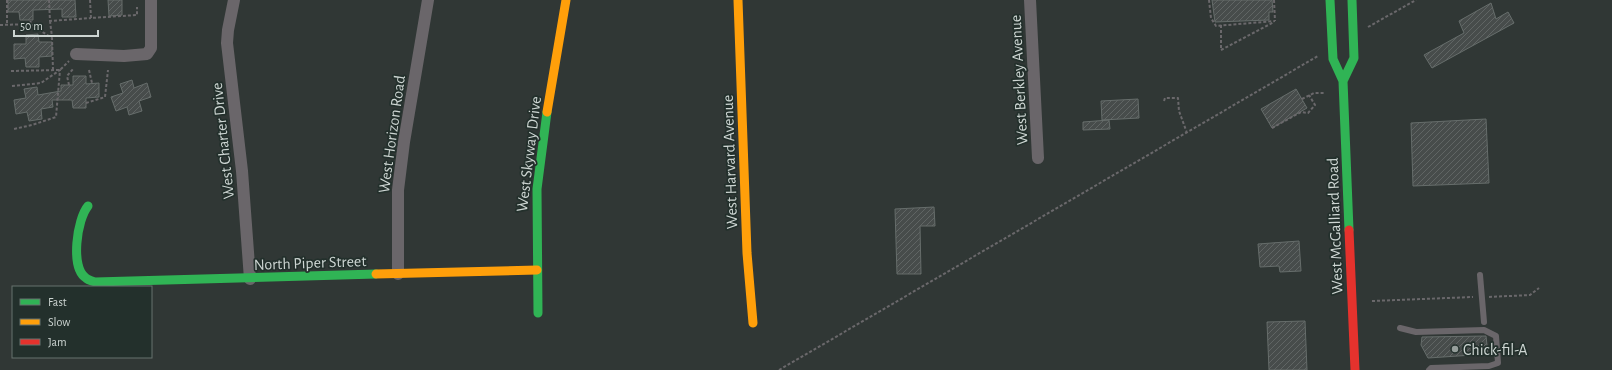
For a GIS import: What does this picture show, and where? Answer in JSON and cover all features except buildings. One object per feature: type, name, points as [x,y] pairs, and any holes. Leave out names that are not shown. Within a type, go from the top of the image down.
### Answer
[{"type":"street","points":[[76,54],[124,56],[147,54],[152,48],[151,0]]},
{"type":"street","name":"West Charter Drive","points":[[234,0],[227,43],[243,179],[250,279]]},
{"type":"street","name":"West Horizon Road","points":[[398,274],[398,190],[404,142],[428,0]]},
{"type":"street","name":"West Skyway Drive","points":[[538,313],[536,222],[539,166],[566,0]]},
{"type":"street","name":"West Harvard Avenue","points":[[738,0],[747,253],[753,323]]},
{"type":"street","name":"West Berkley Avenue","points":[[1030,0],[1038,158]]},
{"type":"street","name":"West McGalliard Road","points":[[1330,0],[1333,59],[1343,81],[1355,370]]},
{"type":"street","name":"West McGalliard Road","points":[[1343,81],[1354,58],[1352,0]]},
{"type":"street","name":"North Piper Street","points":[[88,206],[82,210],[79,218],[79,264],[85,278],[90,281],[103,283],[537,270]]},
{"type":"lane","points":[[1480,275],[1484,322]]},
{"type":"lane","points":[[1400,328],[1416,332],[1484,330],[1496,336],[1498,362],[1489,366],[1431,368],[1429,370]]},
{"type":"path","points":[[7,0],[7,24]]},
{"type":"path","points":[[49,0],[53,70]]},
{"type":"path","points":[[90,0],[91,18]]},
{"type":"path","points":[[1209,0],[1211,18],[1216,26],[1275,21]]},
{"type":"path","points":[[1274,0],[1275,21]]},
{"type":"path","points":[[1368,33],[1368,28],[1416,0]]},
{"type":"path","points":[[50,21],[137,15],[137,7]]},
{"type":"path","points":[[30,24],[31,20]]},
{"type":"path","points":[[1221,25],[1221,50],[1275,21]]},
{"type":"path","points":[[0,25],[30,24],[52,38]]},
{"type":"path","points":[[779,370],[1319,56],[1319,49]]},
{"type":"path","points":[[11,71],[60,70]]},
{"type":"path","points":[[12,86],[41,83],[60,70]]},
{"type":"path","points":[[14,129],[32,125],[56,116],[60,70]]},
{"type":"path","points":[[69,85],[67,76],[73,70]]},
{"type":"path","points":[[89,70],[92,83]]},
{"type":"path","points":[[86,102],[105,97],[108,70]]},
{"type":"path","points":[[1302,99],[1314,93],[1324,93]]},
{"type":"path","points":[[1272,128],[1301,112],[1308,113],[1315,105],[1309,95]]},
{"type":"path","points":[[1164,100],[1165,98],[1178,98],[1179,111],[1187,133]]},
{"type":"path","points":[[1372,301],[1530,295],[1539,288]]},
{"type":"traffic: fast","points":[[1330,0],[1333,59],[1343,81],[1349,230]]},
{"type":"traffic: fast","points":[[1343,81],[1354,58],[1352,0]]},
{"type":"traffic: fast","points":[[538,313],[537,189],[547,112]]},
{"type":"traffic: fast","points":[[88,206],[84,212],[78,232],[77,254],[81,273],[87,279],[95,282],[376,274]]},
{"type":"traffic: slow","points":[[547,112],[566,0]]},
{"type":"traffic: slow","points":[[738,0],[747,253],[753,323]]},
{"type":"traffic: slow","points":[[376,274],[537,270]]},
{"type":"traffic: jam","points":[[1349,230],[1355,370]]},
{"type":"place","name":"Chick-fil-A","points":[[1455,349]]}]
